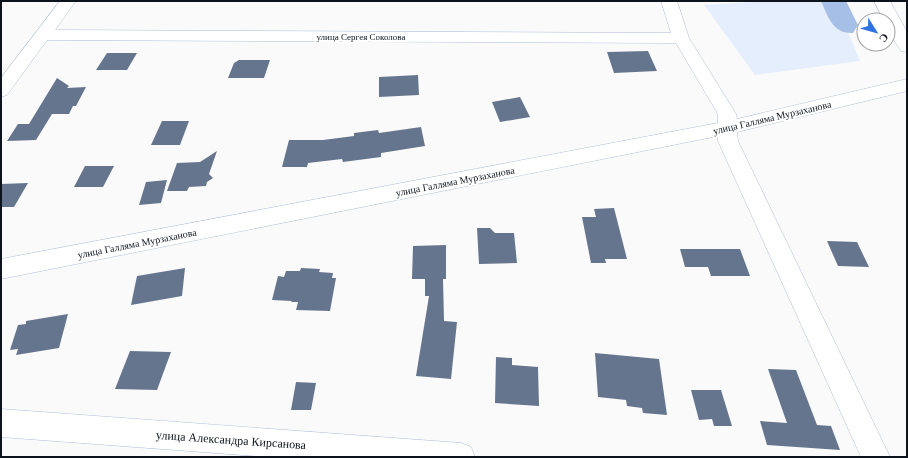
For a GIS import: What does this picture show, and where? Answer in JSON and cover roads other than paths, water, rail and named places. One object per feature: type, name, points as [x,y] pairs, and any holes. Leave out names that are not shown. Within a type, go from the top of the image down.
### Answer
[{"type":"street","points":[[1,91],[68,1]]},
{"type":"street","points":[[669,1],[681,38],[727,114],[729,128],[728,141],[876,457]]},
{"type":"street","points":[[882,1],[907,46]]},
{"type":"street","name":"улица Сергея Соколова","points":[[42,35],[681,38]]},
{"type":"street","name":"улица Галляма Мурзаханова","points":[[1,269],[729,128],[907,85]]},
{"type":"street","name":"улица Александра Кирсанова","points":[[1,423],[461,457]]}]
